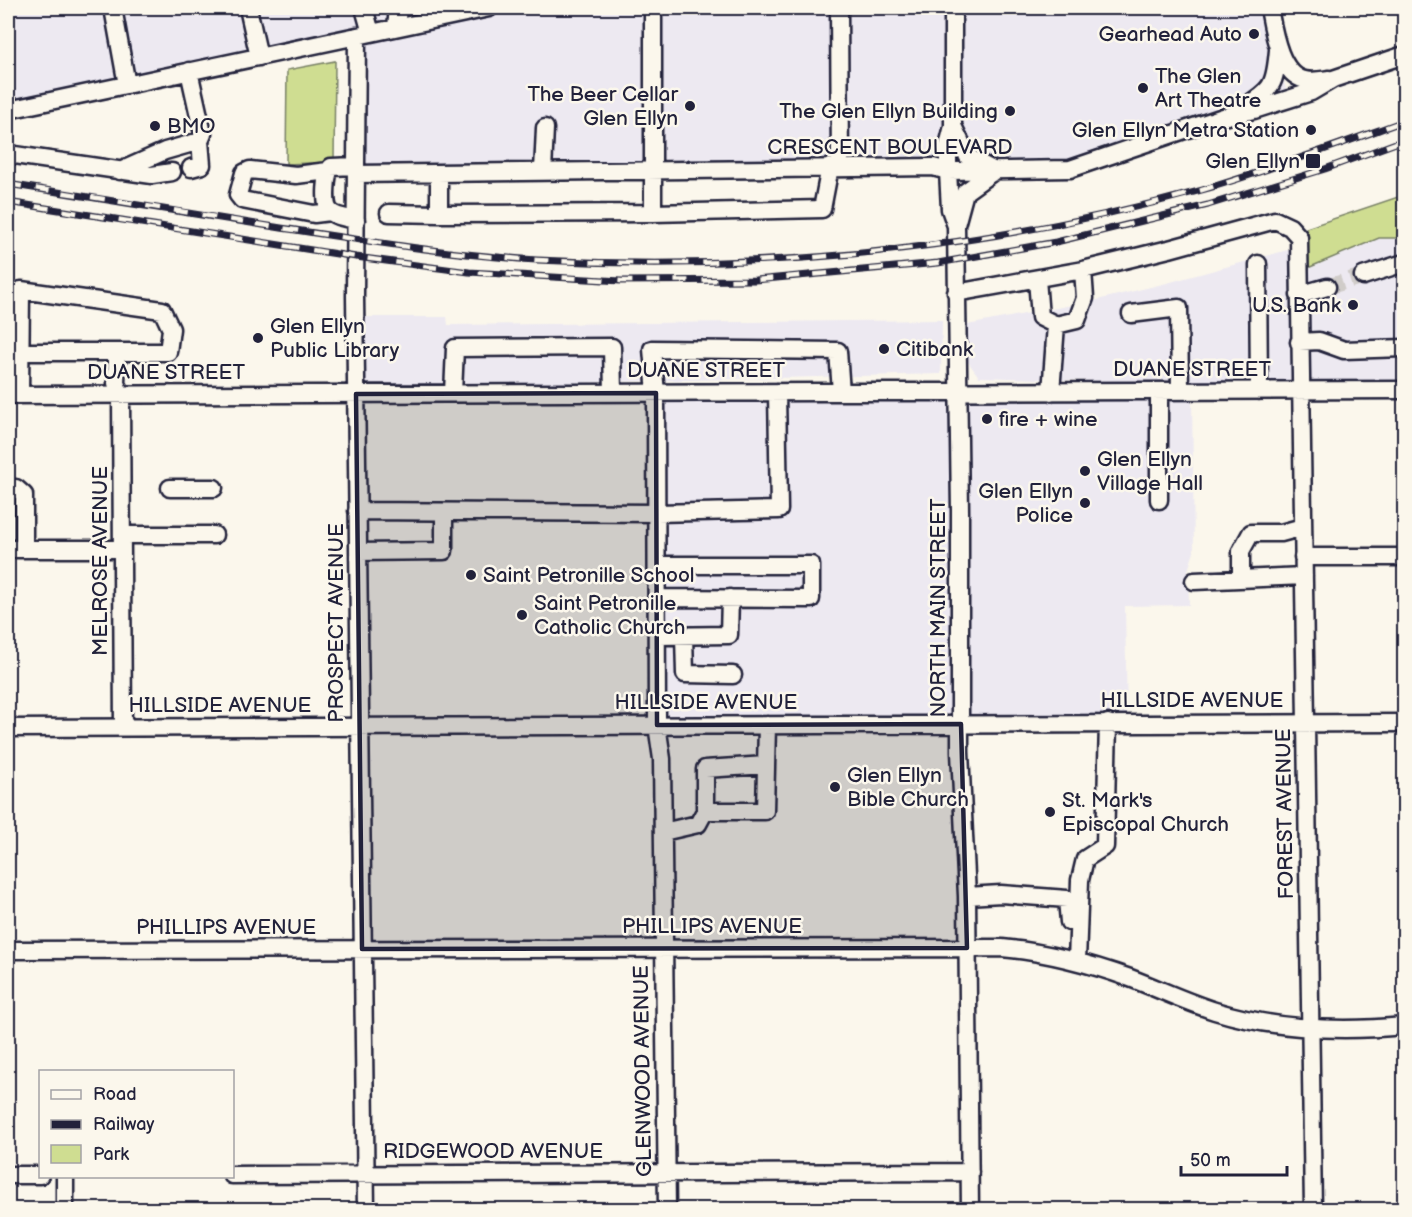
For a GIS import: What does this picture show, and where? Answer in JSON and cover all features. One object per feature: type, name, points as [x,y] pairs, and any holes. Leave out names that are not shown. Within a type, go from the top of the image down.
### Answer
[{"type":"street","points":[[113,8],[127,85]]},
{"type":"street","points":[[248,8],[259,57]]},
{"type":"street","name":"PROSPECT AVENUE","points":[[363,8],[364,34],[356,170],[356,394],[366,1209]]},
{"type":"street","points":[[396,27],[399,8]]},
{"type":"street","points":[[8,110],[396,27],[422,14],[489,8]]},
{"type":"street","points":[[653,8],[651,170],[653,213]]},
{"type":"street","points":[[389,213],[653,213],[822,209],[835,167],[839,8]]},
{"type":"street","name":"NORTH MAIN STREET","points":[[953,8],[953,126],[948,146],[948,171],[950,209],[956,226],[961,523],[961,724],[967,896],[970,1209]]},
{"type":"street","points":[[1223,117],[1244,107],[1270,88],[1276,77],[1278,50],[1269,8]]},
{"type":"street","points":[[1278,50],[1298,78],[1307,81],[1333,79]]},
{"type":"street","name":"CRESCENT BOULEVARD","points":[[330,212],[314,214],[242,200],[238,195],[244,173],[250,171],[296,176],[328,171],[331,167],[439,173],[835,167],[933,167],[948,171],[1070,169],[1223,117],[1311,92],[1333,79],[1404,55]]},
{"type":"street","points":[[189,71],[203,134],[200,141],[202,165],[191,168]]},
{"type":"street","points":[[953,126],[968,157],[995,170],[965,192],[956,226]]},
{"type":"street","points":[[543,171],[545,128]]},
{"type":"street","points":[[120,171],[165,151],[200,141]]},
{"type":"street","points":[[8,154],[152,176],[172,172]]},
{"type":"street","points":[[328,171],[327,206],[330,212],[356,220]]},
{"type":"street","points":[[439,173],[439,214]]},
{"type":"street","name":"FOREST AVENUE","points":[[1083,270],[1275,220],[1290,227],[1299,237],[1313,1209]]},
{"type":"street","points":[[1363,276],[1404,263]]},
{"type":"street","points":[[1258,264],[1259,391]]},
{"type":"street","points":[[956,293],[1083,270],[1085,298],[1077,320],[1056,325],[1040,317],[1037,279]]},
{"type":"street","points":[[1299,295],[1327,287]]},
{"type":"street","points":[[14,395],[20,352],[21,290],[162,310],[171,329],[168,352],[20,352]]},
{"type":"street","points":[[1131,314],[1179,308],[1180,391]]},
{"type":"street","points":[[1051,392],[1056,325]]},
{"type":"street","points":[[1299,342],[1319,341],[1344,350],[1404,348]]},
{"type":"street","points":[[453,393],[455,348],[612,347],[613,393]]},
{"type":"street","name":"GLENWOOD AVENUE","points":[[667,1209],[662,759],[657,725],[656,393],[652,349],[838,351],[841,392]]},
{"type":"street","name":"MELROSE AVENUE","points":[[117,352],[116,382],[122,395],[123,728]]},
{"type":"street","name":"DUANE STREET","points":[[14,395],[1404,390]]},
{"type":"street","points":[[1159,391],[1159,500]]},
{"type":"street","points":[[357,511],[657,513],[779,510],[777,392]]},
{"type":"street","points":[[8,488],[16,488],[24,495],[16,549],[214,535]]},
{"type":"street","points":[[170,488],[214,488]]},
{"type":"street","points":[[358,552],[444,551],[444,512]]},
{"type":"street","points":[[1241,579],[1241,551],[1251,533],[1281,533],[1303,527]]},
{"type":"street","points":[[1303,557],[1404,557]]},
{"type":"street","points":[[657,565],[811,565],[811,599],[657,598]]},
{"type":"street","points":[[1194,581],[1304,576]]},
{"type":"street","points":[[657,636],[729,635],[730,598]]},
{"type":"street","points":[[684,635],[685,674],[733,675]]},
{"type":"street","points":[[1073,960],[1080,880],[1085,858],[1105,846],[1108,723]]},
{"type":"street","name":"HILLSIDE AVENUE","points":[[8,728],[1404,723]]},
{"type":"street","points":[[705,812],[765,811],[767,725]]},
{"type":"street","points":[[663,832],[698,824],[705,812],[705,769],[766,765]]},
{"type":"street","points":[[967,896],[1001,894],[1067,899],[1073,960]]},
{"type":"street","name":"PHILLIPS AVENUE","points":[[8,950],[967,948],[1029,951],[1073,960],[1132,979],[1176,998],[1216,1011],[1267,1023],[1311,1029],[1404,1026]]},
{"type":"street","name":"RIDGEWOOD AVENUE","points":[[234,1175],[970,1172]]},
{"type":"street","points":[[8,1176],[39,1175]]},
{"type":"street","points":[[65,1178],[65,1209]]},
{"type":"highlighted area","points":[[656,393],[657,725],[961,724],[967,948],[362,949],[356,394]]},
{"type":"shaded area","points":[[8,8],[449,8],[450,11],[8,105]]},
{"type":"shaded area","points":[[507,8],[648,8],[648,166],[361,169],[362,39]]},
{"type":"shaded area","points":[[657,8],[950,8],[952,164],[656,166]]},
{"type":"shaded area","points":[[956,8],[1267,8],[1287,94],[1068,165],[958,168]]},
{"type":"shaded area","points":[[1379,238],[1404,238],[1404,387],[1305,388],[1303,270]]},
{"type":"shaded area","points":[[1295,248],[1295,388],[979,377],[966,359],[962,326],[1093,301]]},
{"type":"shaded area","points":[[361,317],[447,317],[448,325],[942,320],[941,374],[361,388]]},
{"type":"shaded area","points":[[955,396],[957,719],[661,721],[660,397]]},
{"type":"shaded area","points":[[1192,396],[1194,552],[1188,570],[1189,605],[1125,606],[1127,718],[965,720],[964,397]]},
{"type":"green space","points":[[335,61],[334,162],[286,164],[287,70]]},
{"type":"green space","points":[[1404,195],[1404,238],[1379,238],[1303,270],[1303,239],[1306,228]]},
{"type":"tunnel","points":[[1327,287],[1363,276]]},
{"type":"railway","points":[[8,184],[275,227],[472,255],[621,263],[705,263],[872,252],[956,242],[1038,228],[1120,211],[1202,190],[1404,121]]},
{"type":"railway","points":[[8,202],[356,257],[469,272],[621,281],[755,280],[938,263],[1056,242],[1208,205],[1325,169],[1404,140]]},
{"type":"place","name":"Gearhead Auto","points":[[1254,34]]},
{"type":"place","name":"The Glen Art Theatre","points":[[1143,88]]},
{"type":"place","name":"The Beer Cellar Glen Ellyn","points":[[690,106]]},
{"type":"place","name":"The Glen Ellyn Building","points":[[1010,111]]},
{"type":"place","name":"BMO","points":[[155,126]]},
{"type":"place","name":"Glen Ellyn Metra Station","points":[[1311,130]]},
{"type":"place","name":"Glen Ellyn","points":[[1313,161]]},
{"type":"place","name":"U.S. Bank","points":[[1353,305]]},
{"type":"place","name":"Glen Ellyn Public Library","points":[[258,338]]},
{"type":"place","name":"Citibank","points":[[884,349]]},
{"type":"place","name":"fire + wine","points":[[987,419]]},
{"type":"place","name":"Glen Ellyn Village Hall","points":[[1085,471]]},
{"type":"place","name":"Glen Ellyn Police","points":[[1085,503]]},
{"type":"place","name":"Saint Petronille School","points":[[471,575]]},
{"type":"place","name":"Saint Petronille Catholic Church","points":[[522,615]]},
{"type":"place","name":"Glen Ellyn Bible Church","points":[[835,787]]},
{"type":"place","name":"St. Mark's Episcopal Church","points":[[1050,812]]}]
